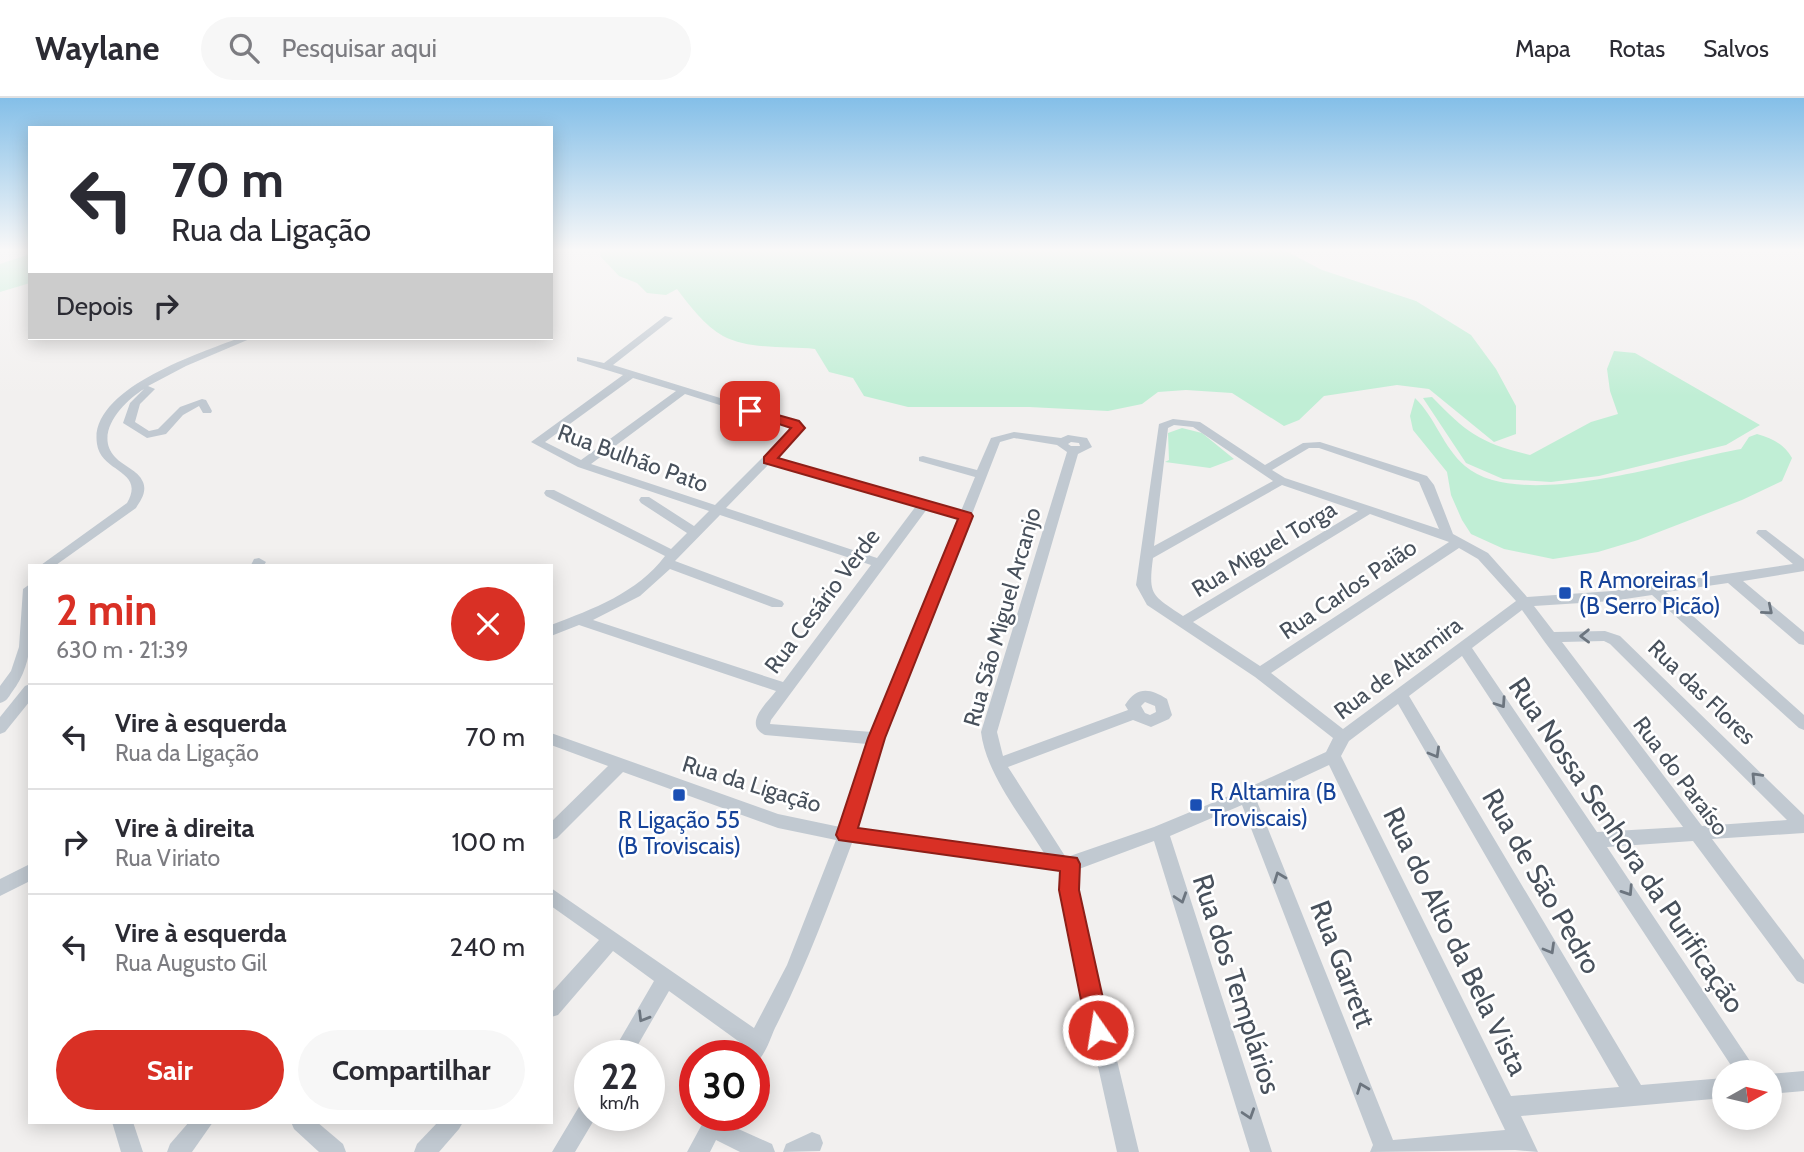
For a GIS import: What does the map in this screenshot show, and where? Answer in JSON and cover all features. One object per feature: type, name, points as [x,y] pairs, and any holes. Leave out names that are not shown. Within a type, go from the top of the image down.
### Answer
[{"type":"street","points":[[606,366],[668,318]]},
{"type":"street","points":[[48,564],[132,505],[141,493],[140,484],[135,477],[119,469],[108,457],[102,443],[104,426],[112,411],[128,395],[167,371],[242,340]]},
{"type":"street","points":[[553,630],[626,598],[671,559],[798,428],[794,424],[581,359]]},
{"type":"street","points":[[167,371],[170,375],[142,394],[135,403],[129,423],[151,436],[162,432],[174,414],[197,402],[202,402],[207,411]]},
{"type":"street","name":"Rua Bulhão Pato","points":[[630,375],[537,442],[582,465],[879,563]]},
{"type":"street","points":[[582,465],[683,391]]},
{"type":"street","points":[[1343,737],[1260,673],[1152,602],[1146,593],[1143,585],[1163,426],[1182,421],[1196,424],[1281,481],[1454,538]]},
{"type":"street","name":"Rua São Miguel Arcanjo","points":[[982,475],[995,440],[1014,435],[1068,446],[989,732],[991,747],[998,764],[1064,863]]},
{"type":"street","points":[[1264,470],[1307,445],[1320,445],[1423,479],[1454,538]]},
{"type":"street","points":[[759,1040],[795,969],[846,835],[877,738],[982,475],[923,459]]},
{"type":"street","points":[[769,460],[966,516]]},
{"type":"street","points":[[1148,555],[1281,481]]},
{"type":"street","points":[[550,493],[671,559],[777,604]]},
{"type":"street","points":[[645,500],[695,533]]},
{"type":"street","name":"Rua Cesário Verde","points":[[877,738],[770,731],[762,727],[763,719],[923,505]]},
{"type":"street","name":"Rua Miguel Torga","points":[[1182,623],[1368,510]]},
{"type":"street","points":[[1762,533],[1804,567]]},
{"type":"street","name":"Rua do Paraíso","points":[[1454,538],[1483,556],[1524,602],[1804,975]]},
{"type":"street","name":"Rua Carlos Paião","points":[[1260,673],[1454,538]]},
{"type":"street","points":[[1524,602],[1656,591],[1804,567]]},
{"type":"street","points":[[1732,579],[1804,640]]},
{"type":"street","points":[[1656,591],[1804,723]]},
{"type":"street","name":"Rua de Altamira","points":[[1064,863],[1160,832],[1334,756],[1335,748],[1343,737],[1524,602]]},
{"type":"street","points":[[0,697],[25,659],[28,617]]},
{"type":"street","points":[[579,620],[784,688]]},
{"type":"street","name":"Rua das Flores","points":[[1549,637],[1605,636],[1615,640],[1804,826]]},
{"type":"street","name":"Rua Nossa Senhora da Purificação","points":[[1462,646],[1739,1060]]},
{"type":"street","points":[[0,728],[28,693]]},
{"type":"street","name":"Rua de São Pedro","points":[[1400,694],[1636,1097]]},
{"type":"street","points":[[998,764],[1135,713]]},
{"type":"street","name":"Rua da Ligação","points":[[553,740],[778,821],[846,835],[1064,863]]},
{"type":"street","name":"Rua do Alto da Bela Vista","points":[[1334,756],[1524,1146]]},
{"type":"street","points":[[553,832],[620,765]]},
{"type":"street","name":"Rua Garrett","points":[[1247,796],[1387,1152]]},
{"type":"street","points":[[1594,840],[1804,826]]},
{"type":"street","name":"Rua dos Templários","points":[[1160,832],[1261,1152]]},
{"type":"street","points":[[1064,863],[1076,927],[1128,1152]]},
{"type":"street","points":[[0,888],[28,873]]},
{"type":"street","points":[[553,897],[666,979],[743,1040]]},
{"type":"street","points":[[553,1006],[611,940]]},
{"type":"street","points":[[630,1040],[666,979]]},
{"type":"street","points":[[1782,1083],[1804,1081]]},
{"type":"street","points":[[1506,1107],[1712,1089]]},
{"type":"street","points":[[124,1124],[132,1152]]},
{"type":"street","points":[[178,1152],[200,1124]]},
{"type":"street","points":[[303,1124],[335,1152]]},
{"type":"street","points":[[425,1152],[450,1124]]},
{"type":"street","points":[[563,1152],[576,1131]]},
{"type":"street","points":[[698,1152],[710,1131]]},
{"type":"street","points":[[731,1131],[764,1152]]},
{"type":"street","points":[[1379,1152],[1524,1146]]},
{"type":"green space","points":[[684,298],[1407,298],[1471,335],[1496,369],[1516,406],[1516,434],[1494,442],[1429,389],[1397,385],[1324,396],[1299,420],[1284,426],[1232,393],[1186,390],[1158,392],[1142,404],[1108,411],[1029,407],[908,407],[864,396],[853,378],[829,372],[815,349],[744,344],[716,332]]},
{"type":"green space","points":[[1614,351],[1635,353],[1760,425],[1726,445],[1599,476],[1551,482],[1503,479],[1466,463],[1423,398],[1432,397],[1455,420],[1486,441],[1530,455],[1591,422],[1618,414],[1610,391],[1607,369]]},
{"type":"green space","points":[[1415,398],[1465,466],[1490,479],[1522,485],[1559,484],[1639,472],[1741,449],[1749,437],[1757,434],[1777,442],[1792,458],[1782,481],[1742,500],[1638,540],[1598,552],[1553,559],[1504,549],[1471,534],[1451,495],[1447,472],[1413,430],[1410,416]]},
{"type":"green space","points":[[1182,428],[1202,433],[1234,459],[1210,468],[1165,462],[1169,460],[1168,433]]},
{"type":"place","name":"R Amoreiras 1 (B Serro Picão)","points":[[1565,593]]},
{"type":"place","name":"R Ligação 55 (B Troviscais)","points":[[679,795]]},
{"type":"place","name":"R Altamira (B Troviscais)","points":[[1196,805]]},
{"type":"route","points":[[750,411],[794,424],[798,428],[769,460],[966,516],[877,738],[846,835],[1070,864],[1069,890],[1098,1030]]}]
